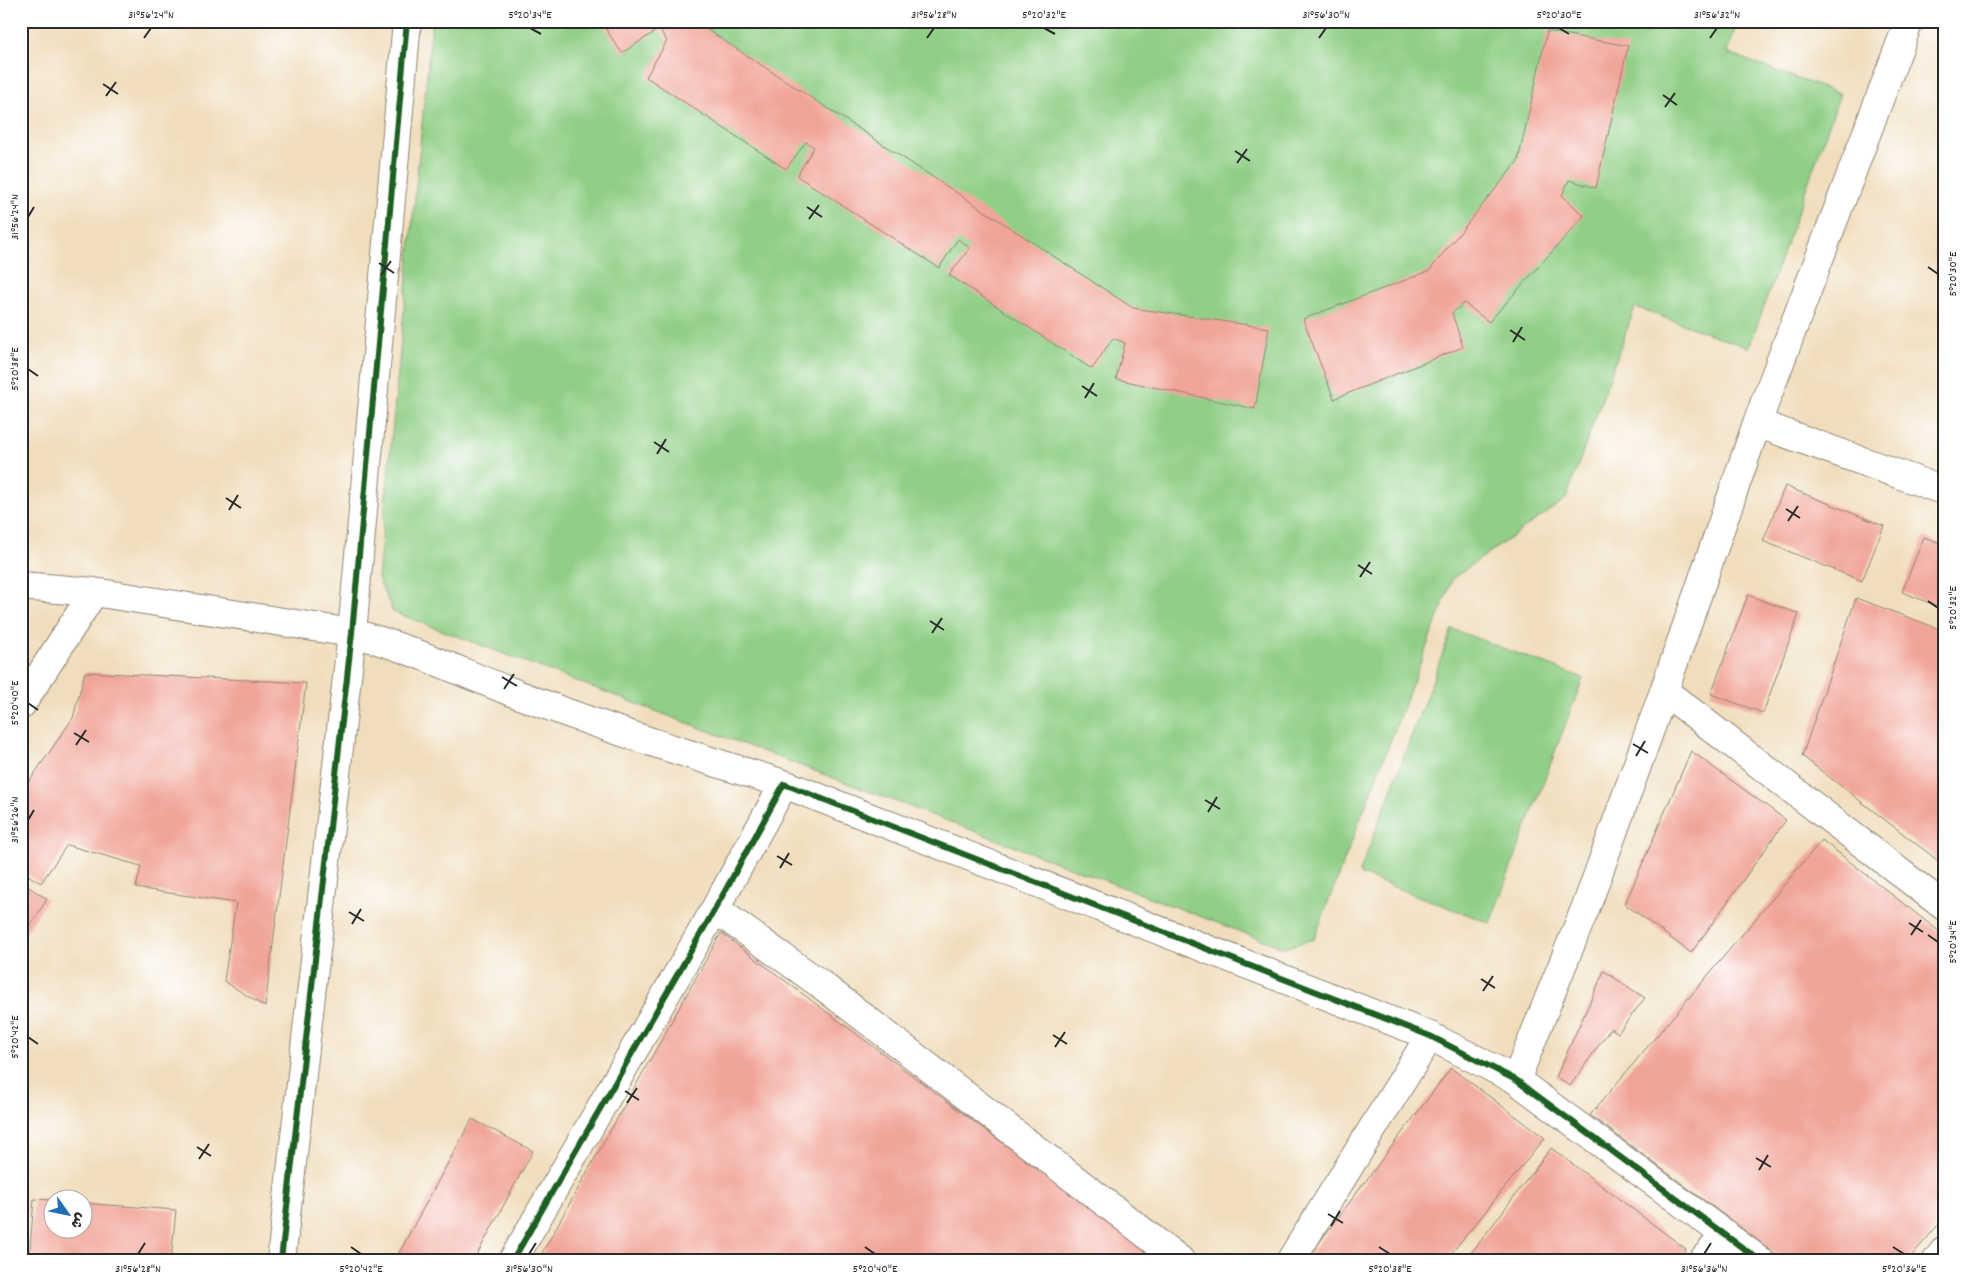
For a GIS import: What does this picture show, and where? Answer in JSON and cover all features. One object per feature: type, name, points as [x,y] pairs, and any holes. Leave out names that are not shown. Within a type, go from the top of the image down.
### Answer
[{"type":"street","points":[[281,1260],[352,633],[408,21]]},
{"type":"street","points":[[1516,1080],[1589,899],[1664,692],[1756,422],[1909,21]]},
{"type":"street","points":[[1756,422],[1945,491]]},
{"type":"street","points":[[21,586],[94,592],[352,633],[377,639],[517,694],[633,736],[784,784],[1430,1036],[1516,1080],[1759,1260]]},
{"type":"street","points":[[21,705],[94,592]]},
{"type":"street","points":[[1664,692],[1945,907]]},
{"type":"street","points":[[513,1260],[715,909],[784,784]]},
{"type":"street","points":[[715,909],[819,983],[1180,1260]]},
{"type":"street","points":[[1291,1260],[1430,1036]]},
{"type":"street","points":[[1703,1260],[1725,1234]]},
{"type":"street","points":[[1937,1260],[1945,1250]]},
{"type":"green space","points":[[432,21],[1738,21],[1727,53],[1840,94],[1749,348],[1635,307],[1566,499],[1453,578],[1314,939],[1284,948],[393,612],[378,578]]},
{"type":"green space","points":[[1452,629],[1583,678],[1490,923],[1359,874]]},
{"type":"building","points":[[600,21],[694,21],[1133,308],[1269,328],[1255,409],[1116,379],[1125,343],[1113,338],[1092,369],[949,275],[970,248],[958,239],[939,268],[797,176],[814,147],[806,142],[786,169],[646,77],[667,41],[659,29],[622,53]]},
{"type":"building","points":[[1547,31],[1628,46],[1596,188],[1569,180],[1562,195],[1584,216],[1489,322],[1464,303],[1452,313],[1463,347],[1334,399],[1303,319],[1429,271],[1518,161]]},
{"type":"building","points":[[1785,486],[1884,526],[1862,581],[1763,541]]},
{"type":"building","points":[[1924,537],[1945,545],[1945,609],[1902,592]]},
{"type":"building","points":[[1748,595],[1799,614],[1763,713],[1711,694]]},
{"type":"building","points":[[1856,598],[1945,631],[1945,866],[1802,756]]},
{"type":"building","points":[[85,672],[306,683],[265,1007],[224,981],[236,903],[136,888],[141,866],[67,845],[41,883],[21,871],[21,793],[73,718]]},
{"type":"building","points":[[1691,751],[1786,820],[1691,953],[1625,904]]},
{"type":"building","points":[[1822,840],[1945,936],[1945,1217],[1908,1260],[1784,1260],[1590,1115]]},
{"type":"building","points":[[21,882],[47,899],[21,941]]},
{"type":"building","points":[[721,933],[1160,1260],[538,1260]]},
{"type":"building","points":[[1604,971],[1645,998],[1618,1033],[1611,1028],[1570,1086],[1556,1077]]},
{"type":"building","points":[[1451,1068],[1545,1138],[1446,1260],[1306,1260]]},
{"type":"building","points":[[472,1119],[533,1151],[474,1260],[395,1260]]},
{"type":"building","points":[[1551,1148],[1686,1249],[1677,1260],[1466,1260]]},
{"type":"building","points":[[34,1199],[42,1199],[42,1238],[92,1238],[92,1204],[176,1210],[171,1260],[29,1260]]},
{"type":"cycle path","points":[[281,1260],[352,633],[407,21]]},
{"type":"cycle path","points":[[513,1260],[715,909],[784,784],[1430,1036],[1516,1080],[1759,1260]]}]
